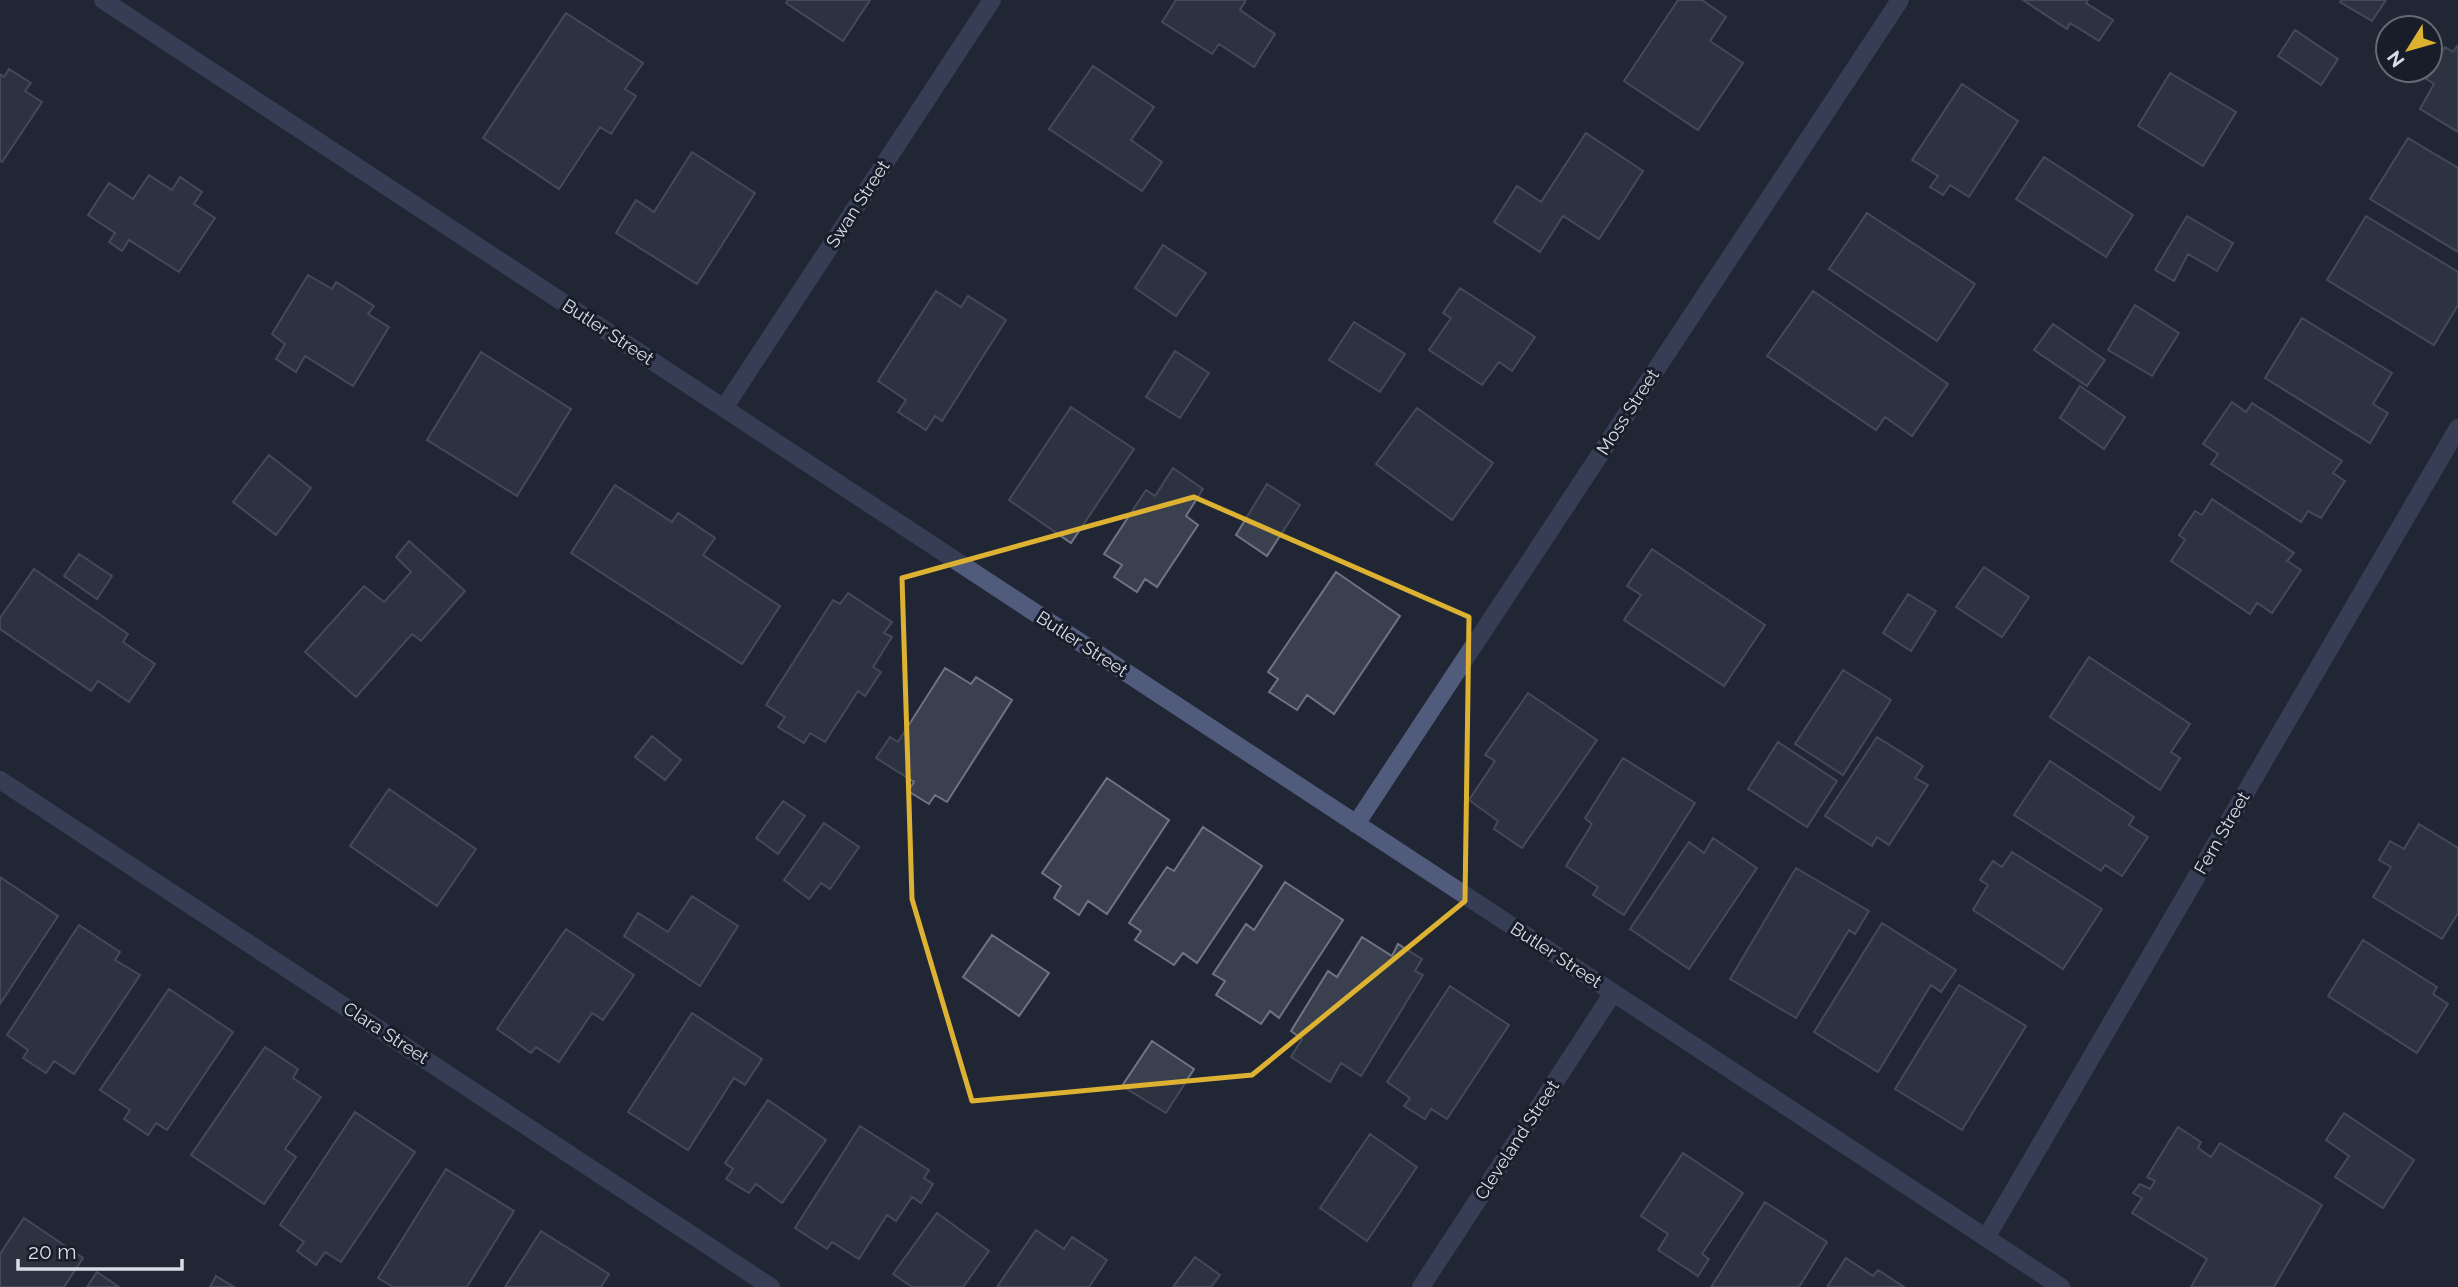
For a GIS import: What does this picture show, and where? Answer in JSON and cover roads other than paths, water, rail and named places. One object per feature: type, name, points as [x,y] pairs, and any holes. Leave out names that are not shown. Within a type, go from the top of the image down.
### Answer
[{"type":"street","name":"Butler Street","points":[[103,0],[2061,1287]]},
{"type":"street","name":"Swan Street","points":[[724,408],[992,0]]},
{"type":"street","name":"Moss Street","points":[[1356,824],[1899,0]]},
{"type":"street","name":"Fern Street","points":[[1986,1238],[2458,428]]},
{"type":"street","name":"Clara Street","points":[[0,780],[771,1287]]},
{"type":"street","name":"Cleveland Street","points":[[1421,1287],[1613,993]]}]
